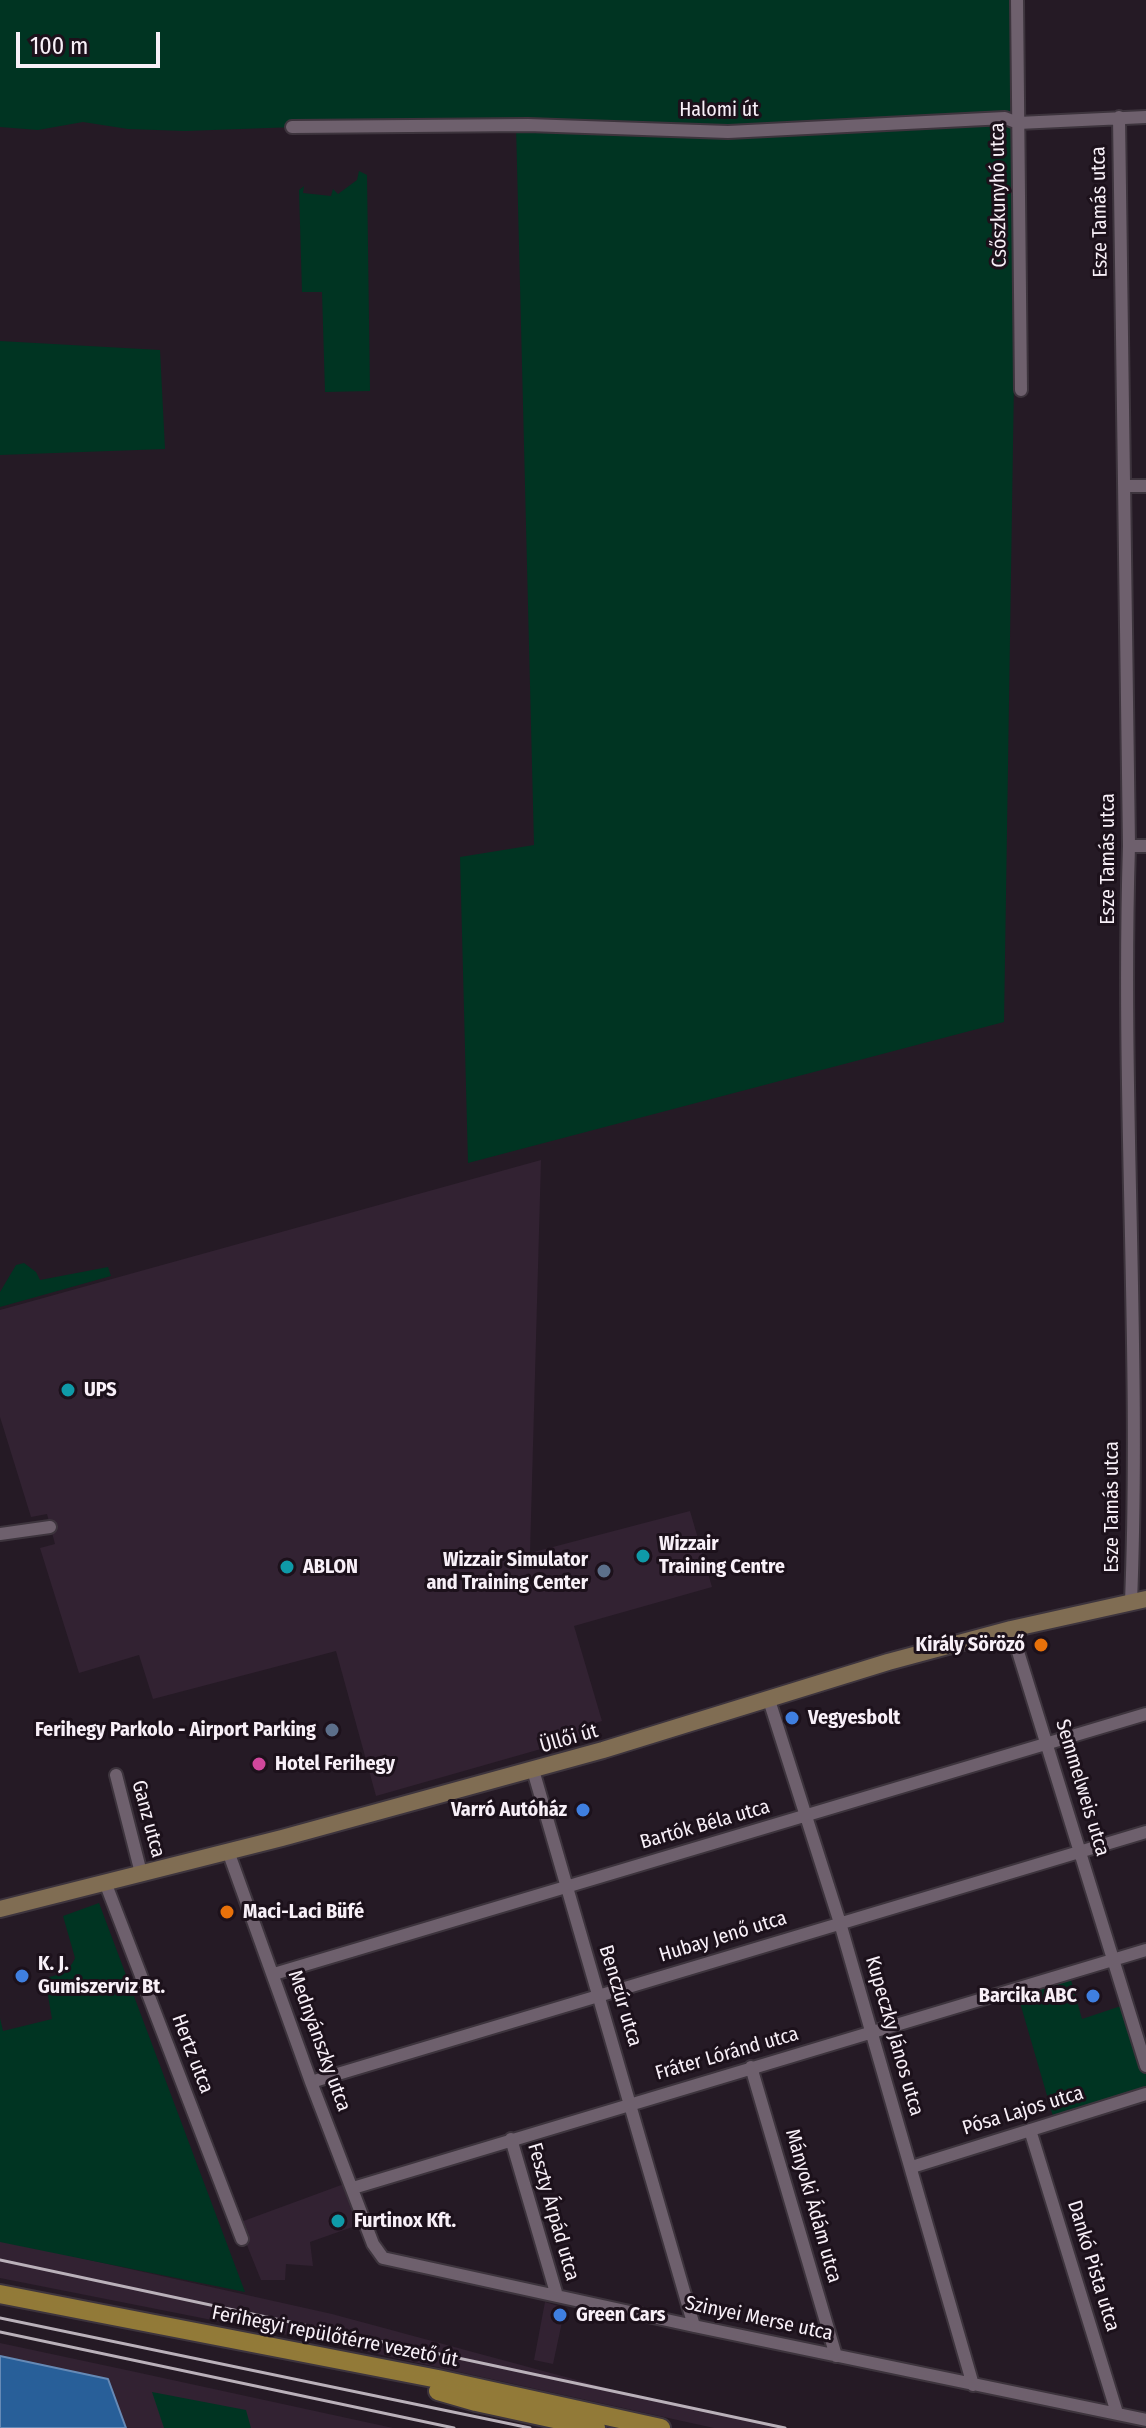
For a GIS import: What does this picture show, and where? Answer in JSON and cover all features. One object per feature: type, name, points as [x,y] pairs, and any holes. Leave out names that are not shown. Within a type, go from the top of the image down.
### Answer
[{"type":"main road","name":"Üllői út","points":[[0,1909],[533,1770],[888,1662],[1011,1629],[1139,1601]]},
{"type":"main road","name":"Ferihegyi repülőtérre vezető út","points":[[0,2294],[424,2377],[661,2428]]},
{"type":"main road","name":"Ferihegyi repülőtérre vezető út","points":[[0,2305],[435,2390],[596,2428]]},
{"type":"street","name":"Csőszkunyhó utca","points":[[1017,0],[1021,390]]},
{"type":"street","name":"Esze Tamás utca","points":[[1119,117],[1129,846],[1127,918],[1139,1601]]},
{"type":"street","name":"Halomi út","points":[[292,127],[528,125],[728,132],[1005,118],[1018,123],[1146,117]]},
{"type":"street","points":[[1124,486],[1146,486]]},
{"type":"street","points":[[1129,846],[1146,846]]},
{"type":"street","points":[[1131,1195],[1146,1195]]},
{"type":"street","points":[[0,1534],[50,1527]]},
{"type":"street","name":"Semmelweis utca","points":[[1011,1629],[1145,2058]]},
{"type":"street","name":"Kupeczky János utca","points":[[769,1700],[840,1923],[973,2385]]},
{"type":"street","name":"Bartók Béla utca","points":[[274,1974],[1146,1714]]},
{"type":"street","name":"Benczúr utca","points":[[533,1770],[694,2326]]},
{"type":"street","name":"Ganz utca","points":[[116,1775],[141,1873]]},
{"type":"street","name":"Hubay Jenő utca","points":[[311,2082],[1146,1832]]},
{"type":"street","name":"Mednyánszky utca","points":[[228,1851],[373,2244]]},
{"type":"street","name":"Hertz utca","points":[[105,1882],[242,2239]]},
{"type":"street","name":"Fráter Lóránd utca","points":[[353,2188],[1146,1950]]},
{"type":"street","name":"Mányoki Ádám utca","points":[[751,2067],[836,2356]]},
{"type":"street","name":"Pósa Lajos utca","points":[[912,2167],[1146,2094]]},
{"type":"street","name":"Dankó Pista utca","points":[[1030,2130],[1117,2413]]},
{"type":"street","name":"Feszty Árpád utca","points":[[511,2139],[557,2296]]},
{"type":"street","name":"Szinyei Merse utca","points":[[373,2244],[383,2258],[391,2261],[1146,2420]]},
{"type":"shaded area","points":[[541,1160],[530,1553],[690,1511],[712,1587],[574,1626],[602,1721],[589,1725],[583,1737],[376,1796],[336,1651],[153,1699],[139,1655],[79,1673],[40,1548],[55,1544],[47,1514],[31,1517],[0,1417],[0,1310]]},
{"type":"shaded area","name":"Furtinox Kft.","points":[[344,2184],[358,2225],[310,2242],[313,2266],[286,2264],[285,2280],[261,2280],[238,2223]]},
{"type":"shaded area","points":[[0,2240],[332,2314],[647,2399],[789,2428],[714,2428],[318,2341],[0,2278]]},
{"type":"shaded area","points":[[545,2302],[565,2308],[553,2364],[534,2360]]},
{"type":"shaded area","points":[[0,2343],[131,2371],[393,2428],[0,2428]]},
{"type":"green space","points":[[0,0],[1017,0],[1018,123],[1004,1022],[468,1163],[460,857],[534,845],[516,125],[185,131],[128,129],[83,122],[38,130],[0,127]]},
{"type":"green space","points":[[359,171],[367,175],[370,391],[325,392],[322,292],[302,292],[299,190],[304,186],[303,193],[331,196],[333,189],[338,194],[357,180]]},
{"type":"green space","points":[[0,341],[160,350],[165,449],[0,455]]},
{"type":"green space","points":[[24,1263],[36,1272],[40,1280],[108,1267],[111,1276],[0,1307],[0,1292],[16,1265]]},
{"type":"green space","points":[[99,1903],[245,2292],[0,2242],[0,2018],[3,2031],[52,2019],[45,1978],[63,1972],[75,1958],[63,1916]]},
{"type":"green space","points":[[1069,1973],[1082,2019],[1127,2004],[1146,2067],[1146,2094],[1055,2123],[1016,1989]]},
{"type":"green space","points":[[152,2392],[246,2410],[251,2428],[164,2428]]},
{"type":"water","points":[[0,2356],[108,2379],[126,2428],[0,2428]]},
{"type":"railway","points":[[0,2260],[785,2428]]},
{"type":"railway","points":[[0,2318],[530,2428]]},
{"type":"railway","points":[[0,2332],[454,2428]]},
{"type":"place","name":"UPS","points":[[68,1390]]},
{"type":"place","name":"Wizzair Training Centre","points":[[643,1556]]},
{"type":"place","name":"ABLON","points":[[287,1567]]},
{"type":"place","name":"Wizzair Simulator and Training Center","points":[[604,1571]]},
{"type":"place","name":"Király Söröző","points":[[1041,1645]]},
{"type":"place","name":"Vegyesbolt","points":[[792,1718]]},
{"type":"place","name":"Ferihegy Parkolo - Airport Parking","points":[[332,1730]]},
{"type":"place","name":"Hotel Ferihegy","points":[[259,1764]]},
{"type":"place","name":"Varró Autóház","points":[[583,1810]]},
{"type":"place","name":"Maci-Laci Büfé","points":[[227,1912]]},
{"type":"place","name":"K. J. Gumiszerviz Bt.","points":[[22,1976]]},
{"type":"place","name":"Barcika ABC","points":[[1093,1996]]},
{"type":"place","name":"Furtinox Kft.","points":[[338,2221]]},
{"type":"place","name":"Green Cars","points":[[560,2315]]}]
